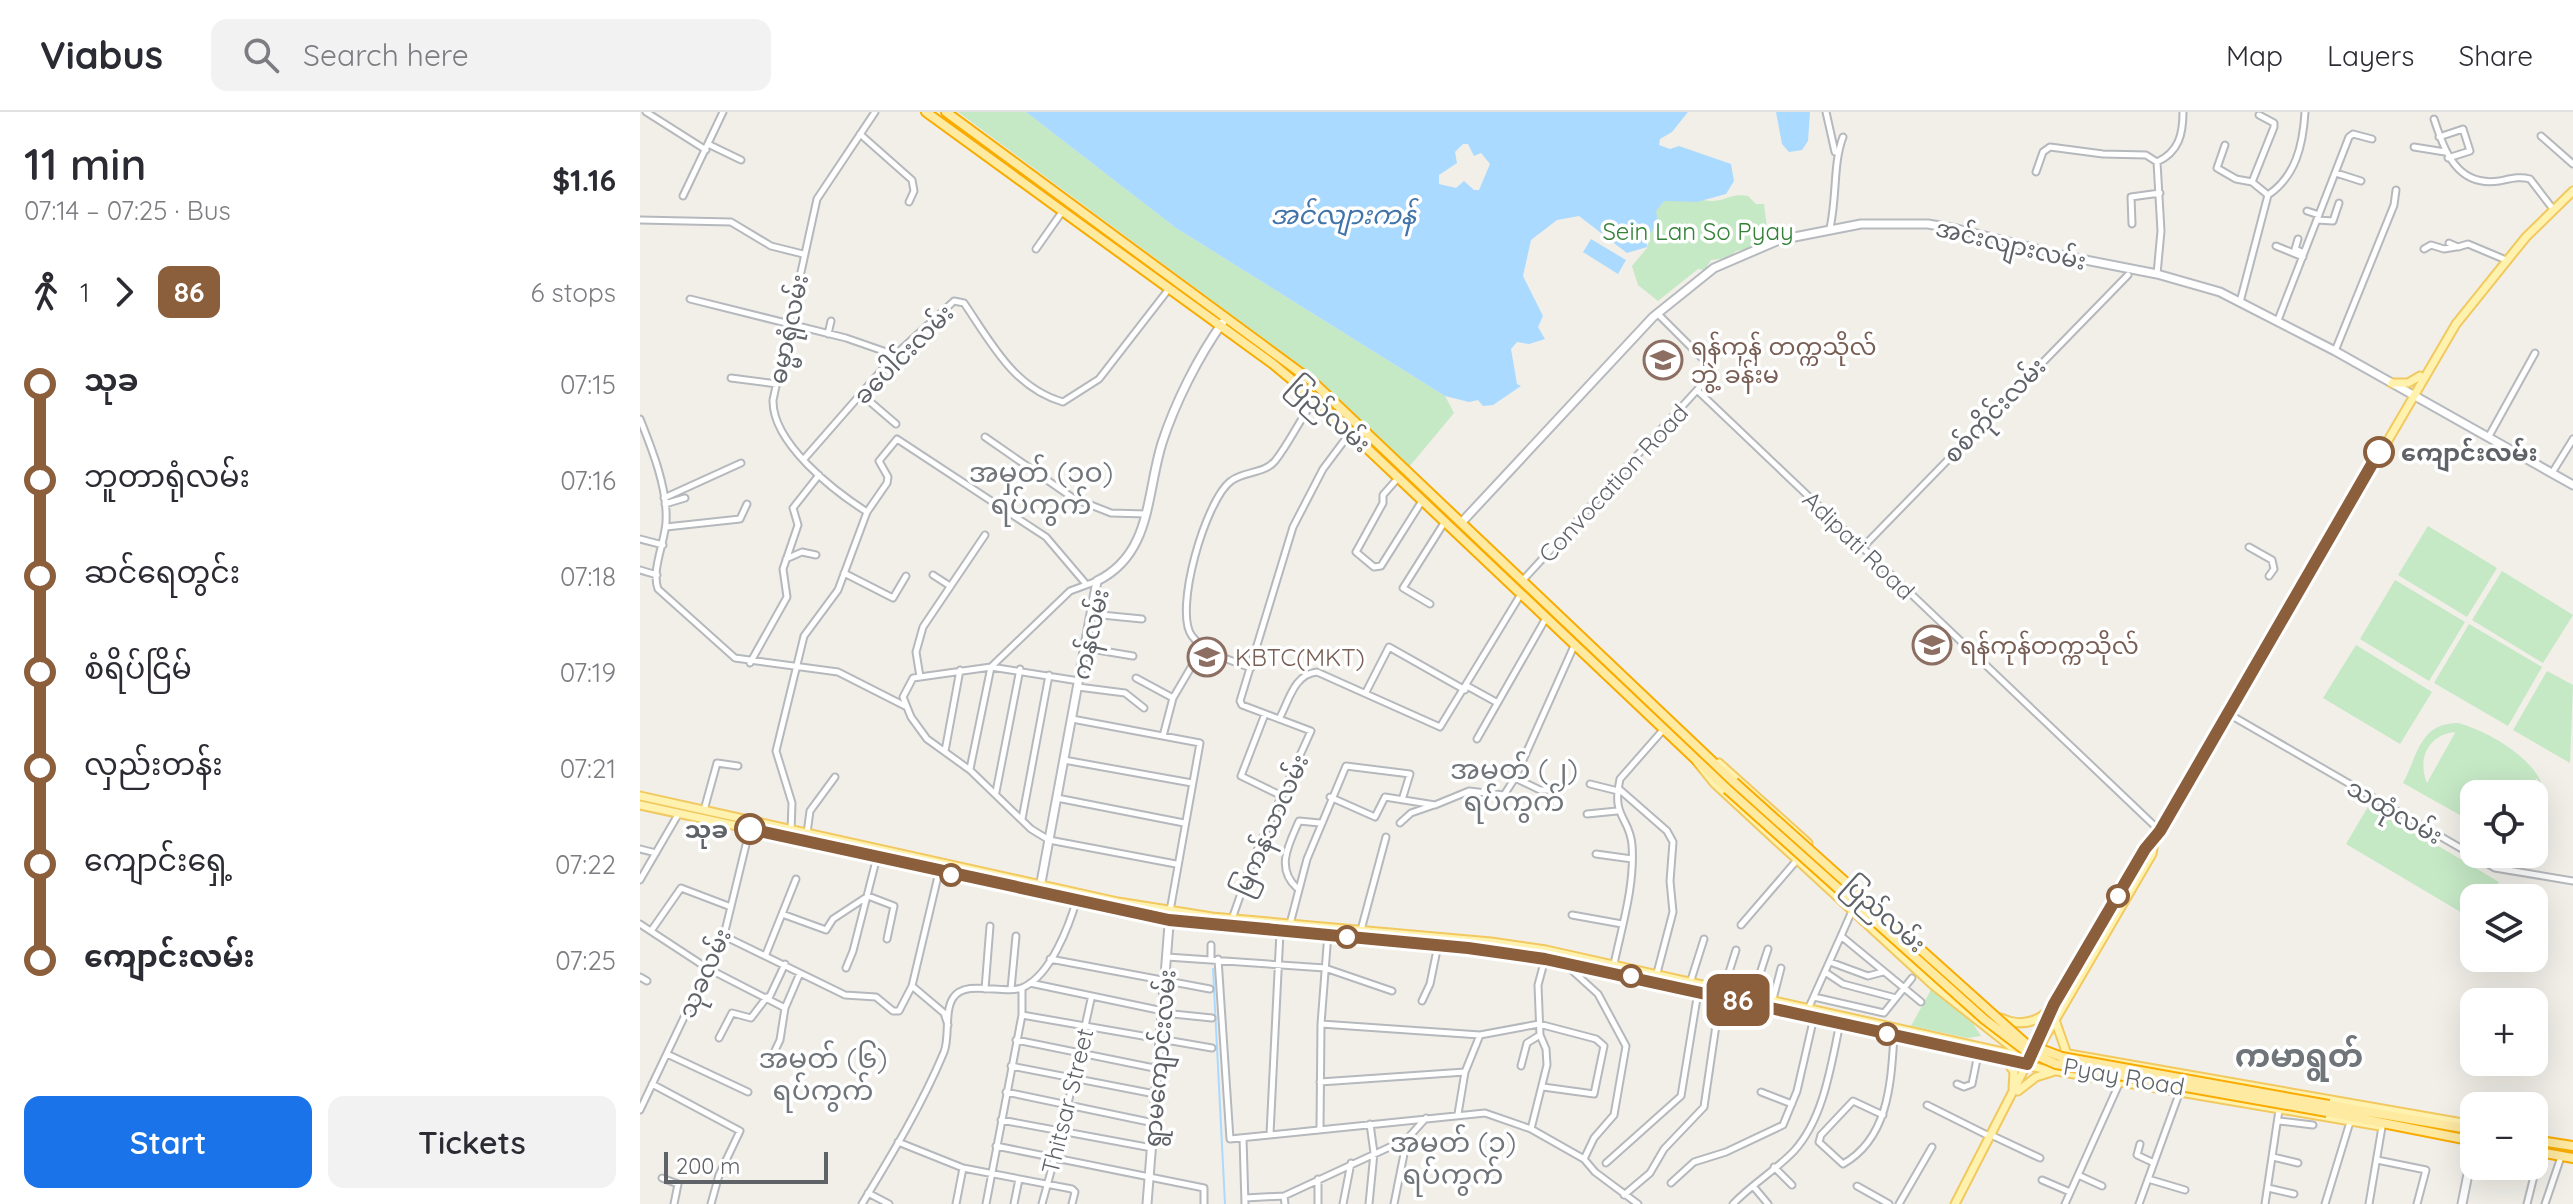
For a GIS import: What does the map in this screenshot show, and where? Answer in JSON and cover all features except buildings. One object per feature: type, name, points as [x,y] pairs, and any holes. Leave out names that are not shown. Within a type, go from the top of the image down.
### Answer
[{"type":"highway","name":"ပြည်လမ်း","points":[[926,112],[1315,399],[1697,762]]},
{"type":"highway","name":"ပြည်လမ်း","points":[[946,112],[1313,382],[1711,761],[1989,1014],[2025,1043],[2042,1052],[2460,1125]]},
{"type":"highway","points":[[1017,178],[1025,168]]},
{"type":"highway","points":[[1232,336],[1239,326]]},
{"type":"highway","points":[[1365,446],[1373,438]]},
{"type":"highway","name":"Pyay Road","points":[[1697,762],[2004,1036],[2044,1060],[2460,1138]]},
{"type":"highway","points":[[2548,1141],[2571,1146]]},
{"type":"highway","points":[[2548,1154],[2573,1158]]},
{"type":"main road","points":[[2001,1018],[2013,1024],[2027,1023],[2045,1015],[2054,1004],[2145,849],[2160,831],[2425,372],[2456,324],[2506,260],[2573,191]]},
{"type":"main road","name":"အင်းလျားလမ်း","points":[[1462,522],[1657,313],[1698,279],[1732,258],[1779,240],[1861,224],[1928,224],[2157,274],[2240,302],[2335,351],[2573,485]]},
{"type":"main road","name":"ကန်လမ်း","points":[[1039,890],[1097,581],[1123,564],[1136,545],[1147,515],[1162,442],[1226,317]]},
{"type":"main road","points":[[2392,383],[2408,383],[2425,372]]},
{"type":"main road","points":[[1445,522],[1462,522],[1465,540]]},
{"type":"main road","name":"ပြည်လမ်း","points":[[1711,761],[1739,779],[1956,979],[2038,1046],[2067,1054],[2460,1124]]},
{"type":"main road","points":[[1697,762],[1696,766],[1852,911]]},
{"type":"main road","points":[[640,796],[705,809],[751,824],[939,872],[1170,916],[1280,932],[1361,930],[1491,942],[1691,980],[1722,992],[1814,1017],[2006,1060],[2028,1061]]},
{"type":"main road","points":[[640,805],[703,819],[751,824]]},
{"type":"main road","points":[[790,833],[807,833],[879,849],[1039,890]]},
{"type":"main road","points":[[1955,1204],[2028,1061],[2152,854],[2154,841]]},
{"type":"main road","points":[[1078,898],[1118,902],[1170,916],[1290,924],[1328,932],[1563,962],[1698,992],[1773,999],[1983,1045],[2028,1061]]},
{"type":"main road","name":"ပြည်လမ်း","points":[[1852,911],[1933,985],[2028,1061],[2063,1072],[2179,1094],[2414,1132],[2422,1129]]},
{"type":"main road","name":"ရွာမကျောင်းလမ်း","points":[[1147,1204],[1170,916]]},
{"type":"main road","points":[[1945,994],[1956,979]]},
{"type":"main road","points":[[2038,1046],[2054,1004]]},
{"type":"main road","points":[[2055,1020],[2067,1054]]},
{"type":"main road","points":[[1983,1045],[1988,1030]]},
{"type":"main road","name":"ပြည်လမ်း","points":[[2028,1061],[2067,1054]]},
{"type":"main road","points":[[2006,1060],[2015,1077],[2009,1102]]},
{"type":"main road","points":[[2009,1102],[2036,1077],[2063,1072]]},
{"type":"main road","points":[[2462,1204],[2467,1180]]},
{"type":"street","points":[[683,196],[723,112]]},
{"type":"street","name":"ဓမ္မာရုံလမ်း","points":[[867,512],[819,475],[774,416],[777,384],[817,199],[875,112]]},
{"type":"street","points":[[1826,112],[1839,171],[1830,228]]},
{"type":"street","points":[[2157,162],[2174,152],[2183,128],[2183,112]]},
{"type":"street","points":[[2240,302],[2268,195],[2284,184],[2295,162],[2301,145],[2305,112]]},
{"type":"street","points":[[640,121],[647,113],[708,147],[741,160]]},
{"type":"street","points":[[2252,182],[2274,127],[2270,120],[2259,115]]},
{"type":"street","points":[[2434,119],[2446,155],[2460,172],[2484,182],[2530,179],[2553,209]]},
{"type":"street","points":[[2414,147],[2446,155],[2470,151],[2470,143],[2463,129],[2439,137]]},
{"type":"street","points":[[860,134],[912,180],[914,191],[909,202]]},
{"type":"street","points":[[2278,320],[2349,137],[2353,134],[2372,139]]},
{"type":"street","points":[[2541,136],[2573,164]]},
{"type":"street","points":[[1835,153],[1843,137]]},
{"type":"street","points":[[2225,145],[2217,168],[2236,179],[2252,182],[2268,195]]},
{"type":"street","points":[[2036,172],[2043,152],[2050,147],[2103,154],[2146,155],[2157,162]]},
{"type":"street","points":[[2157,162],[2160,193],[2157,274]]},
{"type":"street","points":[[2336,173],[2361,181]]},
{"type":"street","points":[[2335,351],[2394,205],[2396,190]]},
{"type":"street","points":[[2132,224],[2131,197],[2160,193]]},
{"type":"street","points":[[2307,211],[2318,218],[2333,221],[2339,203]]},
{"type":"street","points":[[1036,249],[1062,212]]},
{"type":"street","points":[[640,220],[731,222],[771,246],[803,254]]},
{"type":"street","points":[[2298,239],[2295,249],[2304,255]]},
{"type":"street","points":[[2449,243],[2458,247]]},
{"type":"street","points":[[2424,249],[2431,245],[2444,249],[2468,244],[2506,260]]},
{"type":"street","points":[[2276,246],[2304,255]]},
{"type":"street","name":"စစ်ကိုင်းလမ်း","points":[[1862,548],[2128,275]]},
{"type":"street","name":"ခပေါင်းလမ်း","points":[[804,459],[895,355],[958,300],[1022,382],[1044,397],[1063,402],[1099,379],[1168,290]]},
{"type":"street","points":[[690,299],[828,334],[895,355]]},
{"type":"street","name":"Convocation Road","points":[[1523,580],[1709,377],[1706,364],[1657,313]]},
{"type":"street","points":[[828,334],[831,321]]},
{"type":"street","points":[[2489,436],[2535,353]]},
{"type":"street","points":[[731,378],[777,384]]},
{"type":"street","name":"Adipati Road","points":[[1698,391],[2160,831]]},
{"type":"street","points":[[861,394],[896,424]]},
{"type":"street","points":[[1251,668],[1203,647],[1186,624],[1191,569],[1210,519],[1229,482],[1275,462],[1315,399]]},
{"type":"street","points":[[641,423],[665,501],[666,527],[656,585],[667,597],[735,658],[750,663],[851,676],[867,689],[906,706]]},
{"type":"street","points":[[1350,432],[1323,469],[1293,527],[1240,704],[1279,719],[1299,679],[1306,673],[1317,672],[1440,727],[1521,594]]},
{"type":"street","points":[[985,437],[1073,498],[1111,513],[1147,515]]},
{"type":"street","points":[[790,833],[792,803],[776,751],[796,669],[808,627],[838,590],[867,512],[887,483],[888,477],[879,461],[897,439],[1046,537],[1086,584]]},
{"type":"street","points":[[2552,473],[2573,439]]},
{"type":"street","points":[[665,501],[741,463]]},
{"type":"street","points":[[750,663],[787,597],[785,559],[798,525],[793,508],[819,475]]},
{"type":"street","points":[[1399,477],[1383,495],[1383,503],[1356,552],[1374,567],[1381,566],[1423,500]]},
{"type":"street","points":[[665,501],[685,498]]},
{"type":"street","points":[[666,527],[740,519],[747,504]]},
{"type":"street","points":[[1430,604],[1403,588],[1445,522]]},
{"type":"street","points":[[920,677],[916,652],[923,627],[985,535]]},
{"type":"street","points":[[640,539],[663,545]]},
{"type":"street","points":[[2249,547],[2272,560],[2274,569],[2269,576]]},
{"type":"street","points":[[785,559],[802,552],[816,555]]},
{"type":"street","points":[[640,570],[657,575]]},
{"type":"street","points":[[844,573],[893,598],[906,576]]},
{"type":"street","points":[[933,575],[950,586]]},
{"type":"street","points":[[970,770],[991,667],[1070,591],[1097,581]]},
{"type":"street","points":[[1091,614],[1142,619]]},
{"type":"street","points":[[1477,739],[1546,618]]},
{"type":"street","points":[[1400,823],[1411,813],[1469,791],[1504,795],[1515,778],[1574,646]]},
{"type":"street","points":[[1163,736],[1173,698],[1203,647]]},
{"type":"street","points":[[1366,692],[1389,647],[1496,702]]},
{"type":"street","points":[[1085,648],[1133,656]]},
{"type":"street","points":[[1144,708],[1125,693],[1020,669],[991,667],[920,677],[908,684],[903,697],[927,739],[970,770],[1022,820],[1049,840],[1176,864]]},
{"type":"street","points":[[996,792],[1020,669]]},
{"type":"street","points":[[945,751],[960,670]]},
{"type":"street","points":[[1022,820],[1049,675]]},
{"type":"street","points":[[1136,678],[1173,698]]},
{"type":"street","name":"သထုံလမ်း","points":[[2227,712],[2495,868],[2573,881]]},
{"type":"street","points":[[1265,714],[1241,776],[1282,796]]},
{"type":"street","points":[[1072,719],[1200,743],[1176,864],[1170,916]]},
{"type":"street","name":"မြကန်သာလမ်း","points":[[1232,919],[1253,859],[1311,731],[1279,719]]},
{"type":"street","points":[[1614,964],[1632,859],[1632,840],[1617,811],[1620,779],[1663,730]]},
{"type":"street","points":[[1064,760],[1192,783]]},
{"type":"street","points":[[703,819],[717,763],[738,766]]},
{"type":"street","points":[[1290,924],[1297,888],[1320,823],[1346,766],[1410,774],[1402,800]]},
{"type":"street","points":[[807,833],[810,811],[835,777]]},
{"type":"street","points":[[1515,778],[1544,791],[1555,790],[1556,803]]},
{"type":"street","points":[[1590,784],[1618,790],[1667,831],[1673,842],[1670,881],[1673,912],[1657,973]]},
{"type":"street","points":[[1330,797],[1375,817],[1385,797],[1435,805]]},
{"type":"street","points":[[1057,798],[1184,823]]},
{"type":"street","points":[[1587,814],[1617,811]]},
{"type":"street","points":[[640,880],[679,813]]},
{"type":"street","points":[[1297,888],[1286,876],[1284,857],[1299,821],[1320,823]]},
{"type":"street","name":"သုခလမ်း","points":[[640,1110],[722,935],[751,824]]},
{"type":"street","points":[[1361,930],[1386,837]]},
{"type":"street","points":[[640,849],[656,853]]},
{"type":"street","points":[[846,968],[879,849]]},
{"type":"street","points":[[1596,854],[1632,859]]},
{"type":"street","points":[[1741,925],[1798,859]]},
{"type":"street","points":[[722,935],[845,995],[876,997],[893,1011],[899,1011],[912,986],[939,872]]},
{"type":"street","points":[[766,954],[796,879]]},
{"type":"street","points":[[651,931],[681,888],[731,907]]},
{"type":"street","points":[[782,914],[826,930],[833,919],[868,896]]},
{"type":"street","points":[[868,896],[894,906],[887,939]]},
{"type":"street","points":[[862,1204],[932,1080],[946,1047],[953,998],[959,992],[1022,988],[1029,983],[1050,959],[1078,898]]},
{"type":"street","points":[[1809,1007],[1852,911]]},
{"type":"street","points":[[1572,915],[1622,924]]},
{"type":"street","points":[[640,924],[707,968],[785,1008]]},
{"type":"street","points":[[985,989],[990,926]]},
{"type":"street","points":[[1270,1134],[1280,932]]},
{"type":"street","points":[[1320,1128],[1321,1024],[1328,932]]},
{"type":"street","points":[[1011,989],[1016,936]]},
{"type":"street","points":[[1841,936],[1921,1002]]},
{"type":"street","points":[[1691,980],[1704,939]]},
{"type":"street","points":[[1211,945],[1230,1139],[1485,1113],[1531,1129],[1584,1159],[1638,1204]]},
{"type":"street","points":[[1422,1001],[1438,945]]},
{"type":"street","points":[[1753,995],[1768,949]]},
{"type":"street","points":[[1624,1195],[1650,1173],[1664,1149],[1704,1107],[1722,992],[1736,950]]},
{"type":"street","points":[[1167,957],[1325,968],[1392,991]]},
{"type":"street","points":[[1050,959],[1210,989]]},
{"type":"street","points":[[1531,1129],[1543,1087],[1546,1049],[1540,1035],[1538,985],[1545,959]]},
{"type":"street","points":[[1563,962],[1598,994],[1626,1046],[1614,1115],[1594,1138],[1584,1159]]},
{"type":"street","points":[[1830,962],[1868,976],[1883,972]]},
{"type":"street","points":[[719,1038],[732,1013],[751,1018],[768,998],[785,964]]},
{"type":"street","points":[[1773,999],[1781,968]]},
{"type":"street","points":[[1825,972],[1843,984],[1896,998]]},
{"type":"street","points":[[770,1061],[780,1040],[785,1008],[800,973]]},
{"type":"street","points":[[640,977],[647,981]]},
{"type":"street","points":[[1814,997],[1881,1014],[1912,978]]},
{"type":"street","points":[[1029,983],[1091,999],[1212,1018]]},
{"type":"street","points":[[912,986],[944,1013],[949,1027]]},
{"type":"street","points":[[986,1204],[1022,1015],[1022,988]]},
{"type":"street","points":[[1606,1163],[1681,1096],[1698,992]]},
{"type":"street","name":"Thitsar Street","points":[[1042,1204],[1068,1107],[1091,999]]},
{"type":"street","points":[[1022,1015],[1212,1048]]},
{"type":"street","points":[[1671,1183],[1694,1162],[1776,1131],[1783,1125],[1792,1104],[1814,1017]]},
{"type":"street","points":[[1733,1204],[1793,1152],[1817,1109],[1828,1078],[1840,1023]]},
{"type":"street","points":[[1321,1024],[1480,1035],[1539,1024],[1596,1039],[1604,1046],[1594,1094],[1543,1087]]},
{"type":"street","points":[[1458,1114],[1465,1072],[1480,1035]]},
{"type":"street","points":[[1521,1066],[1527,1043],[1540,1035]]},
{"type":"street","points":[[1883,1115],[1853,1101],[1821,1135],[1819,1142],[1843,1164],[1871,1137],[1883,1115],[1892,1074],[1894,1036]]},
{"type":"street","points":[[1016,1040],[1159,1069]]},
{"type":"street","points":[[1957,1084],[1964,1087],[1972,1084],[1978,1053]]},
{"type":"street","points":[[667,1054],[748,1092]]},
{"type":"street","points":[[2065,1204],[2123,1084],[2124,1073],[2132,1065]]},
{"type":"street","points":[[1011,1066],[1157,1095]]},
{"type":"street","points":[[1320,1082],[1465,1072]]},
{"type":"street","points":[[652,1084],[739,1129],[719,1175],[711,1204]]},
{"type":"street","points":[[1006,1092],[1154,1123]]},
{"type":"street","points":[[1761,1092],[1792,1104]]},
{"type":"street","points":[[2139,1204],[2179,1094]]},
{"type":"street","points":[[1927,1105],[2040,1158]]},
{"type":"street","points":[[2265,1204],[2279,1110]]},
{"type":"street","points":[[1243,1138],[1245,1201],[1284,1196],[1407,1139],[1426,1118]]},
{"type":"street","points":[[1001,1120],[1152,1148]]},
{"type":"street","points":[[2279,1121],[2313,1125]]},
{"type":"street","points":[[2325,1204],[2350,1122]]},
{"type":"street","points":[[1369,1204],[1374,1153],[1370,1124]]},
{"type":"street","points":[[2369,1204],[2382,1127]]},
{"type":"street","points":[[1394,1204],[1407,1139]]},
{"type":"street","points":[[898,1142],[963,1168],[1046,1183],[1075,1192],[1072,1204]]},
{"type":"street","points":[[2140,1144],[2137,1155],[2154,1163]]},
{"type":"street","points":[[996,1146],[1204,1188],[1204,1204]]},
{"type":"street","points":[[1899,1204],[1932,1147]]},
{"type":"street","points":[[2545,1204],[2561,1156]]},
{"type":"street","points":[[2273,1157],[2298,1163]]},
{"type":"street","points":[[2377,1160],[2426,1170],[2417,1204]]},
{"type":"street","points":[[1343,1204],[1351,1163]]},
{"type":"street","points":[[1774,1167],[1792,1185]]},
{"type":"street","points":[[956,1204],[963,1168]]},
{"type":"street","points":[[2078,1175],[2102,1186]]},
{"type":"street","points":[[662,1178],[679,1186],[674,1204]]},
{"type":"street","points":[[1014,1204],[1019,1179]]},
{"type":"street","points":[[1318,1179],[1318,1204]]},
{"type":"street","points":[[2148,1179],[2185,1190]]},
{"type":"street","points":[[2042,1180],[2070,1192]]},
{"type":"street","points":[[2527,1204],[2532,1180]]},
{"type":"street","points":[[1753,1186],[1768,1204]]},
{"type":"street","points":[[1857,1186],[1889,1204]]},
{"type":"street","points":[[2268,1188],[2294,1194]]},
{"type":"street","points":[[868,1193],[889,1204]]},
{"type":"street","points":[[1284,1196],[1285,1204]]},
{"type":"green space","points":[[958,112],[1026,112],[1176,228],[1445,396],[1454,413],[1409,467],[1317,378]]},
{"type":"green space","name":"Sein Lan So Pyay","points":[[1639,177],[1703,200],[1748,196],[1756,204],[1764,204],[1768,236],[1758,248],[1736,251],[1729,258],[1711,260],[1705,270],[1698,269],[1658,301],[1638,285],[1632,266],[1647,248],[1649,236],[1644,234]]},
{"type":"green space","points":[[2428,526],[2497,568],[2467,617],[2398,575]]},
{"type":"green space","points":[[2502,571],[2573,615],[2543,663],[2472,620]]},
{"type":"green space","points":[[2395,580],[2465,622],[2429,681],[2360,639]]},
{"type":"green space","points":[[2469,624],[2542,667],[2508,726],[2434,683]]},
{"type":"green space","points":[[2356,645],[2432,692],[2400,744],[2323,698]]},
{"type":"green space","points":[[2547,671],[2573,685],[2570,763],[2513,730]]},
{"type":"green space","points":[[2458,723],[2492,737],[2526,761],[2540,780],[2460,780],[2460,815],[2403,783],[2422,743],[2435,729]],"holes":[[[2455,732],[2427,783],[2423,765],[2427,750],[2438,738]]]},
{"type":"green space","points":[[2369,805],[2460,859],[2460,868],[2475,868],[2499,882],[2460,884],[2460,912],[2346,844]]},
{"type":"green space","points":[[1932,988],[1972,1022],[1981,1036],[1968,1038],[1911,1026]]},
{"type":"water","name":"အင်လျားကန်","points":[[1026,112],[1688,112],[1672,132],[1660,139],[1659,145],[1670,149],[1679,146],[1731,164],[1734,181],[1726,194],[1697,202],[1664,201],[1656,211],[1658,223],[1646,237],[1647,247],[1627,253],[1579,216],[1557,220],[1531,240],[1523,276],[1543,316],[1538,327],[1545,339],[1529,344],[1517,342],[1511,349],[1517,384],[1521,386],[1493,405],[1483,406],[1478,400],[1469,402],[1445,396],[1176,228]],"holes":[[[1463,144],[1468,144],[1474,156],[1481,153],[1490,164],[1479,190],[1474,190],[1464,181],[1456,188],[1439,184],[1439,175],[1457,163],[1455,152]]]},
{"type":"water","points":[[1776,112],[1810,112],[1808,141],[1802,150],[1789,152],[1782,144]]},
{"type":"water","points":[[1591,239],[1626,260],[1618,274],[1583,252]]},
{"type":"waterway","points":[[1213,969],[1225,1204]]},
{"type":"bus line","name":"86","points":[[750,829],[1169,920],[1468,948],[1545,959],[2027,1064],[2054,1004],[2145,849],[2160,831],[2379,452]]},
{"type":"place","name":"ရန်ကုန် တက္ကသိုလ် ဘွဲ့ ခန်းမ","points":[[1663,360]]},
{"type":"place","name":"ကျောင်းလမ်း","points":[[2379,452]]},
{"type":"place","name":"ရန်ကုန်တက္ကသိုလ်","points":[[1932,645]]},
{"type":"place","name":"KBTC(MKT)","points":[[1207,657]]},
{"type":"place","name":"သုခ","points":[[750,829]]},
{"type":"district","name":"အမှတ် (၁၀) ရပ်ကွက်","points":[[1041,487]]},
{"type":"district","name":"အမှတ် (၂) ရပ်ကွက်","points":[[1514,784]]},
{"type":"district","name":"ကမာရွတ်","points":[[2299,1055]]},
{"type":"district","name":"အမှတ် (၆) ရပ်ကွက်","points":[[823,1073]]},
{"type":"district","name":"အမှတ် (၁) ရပ်ကွက်","points":[[1453,1157]]}]
